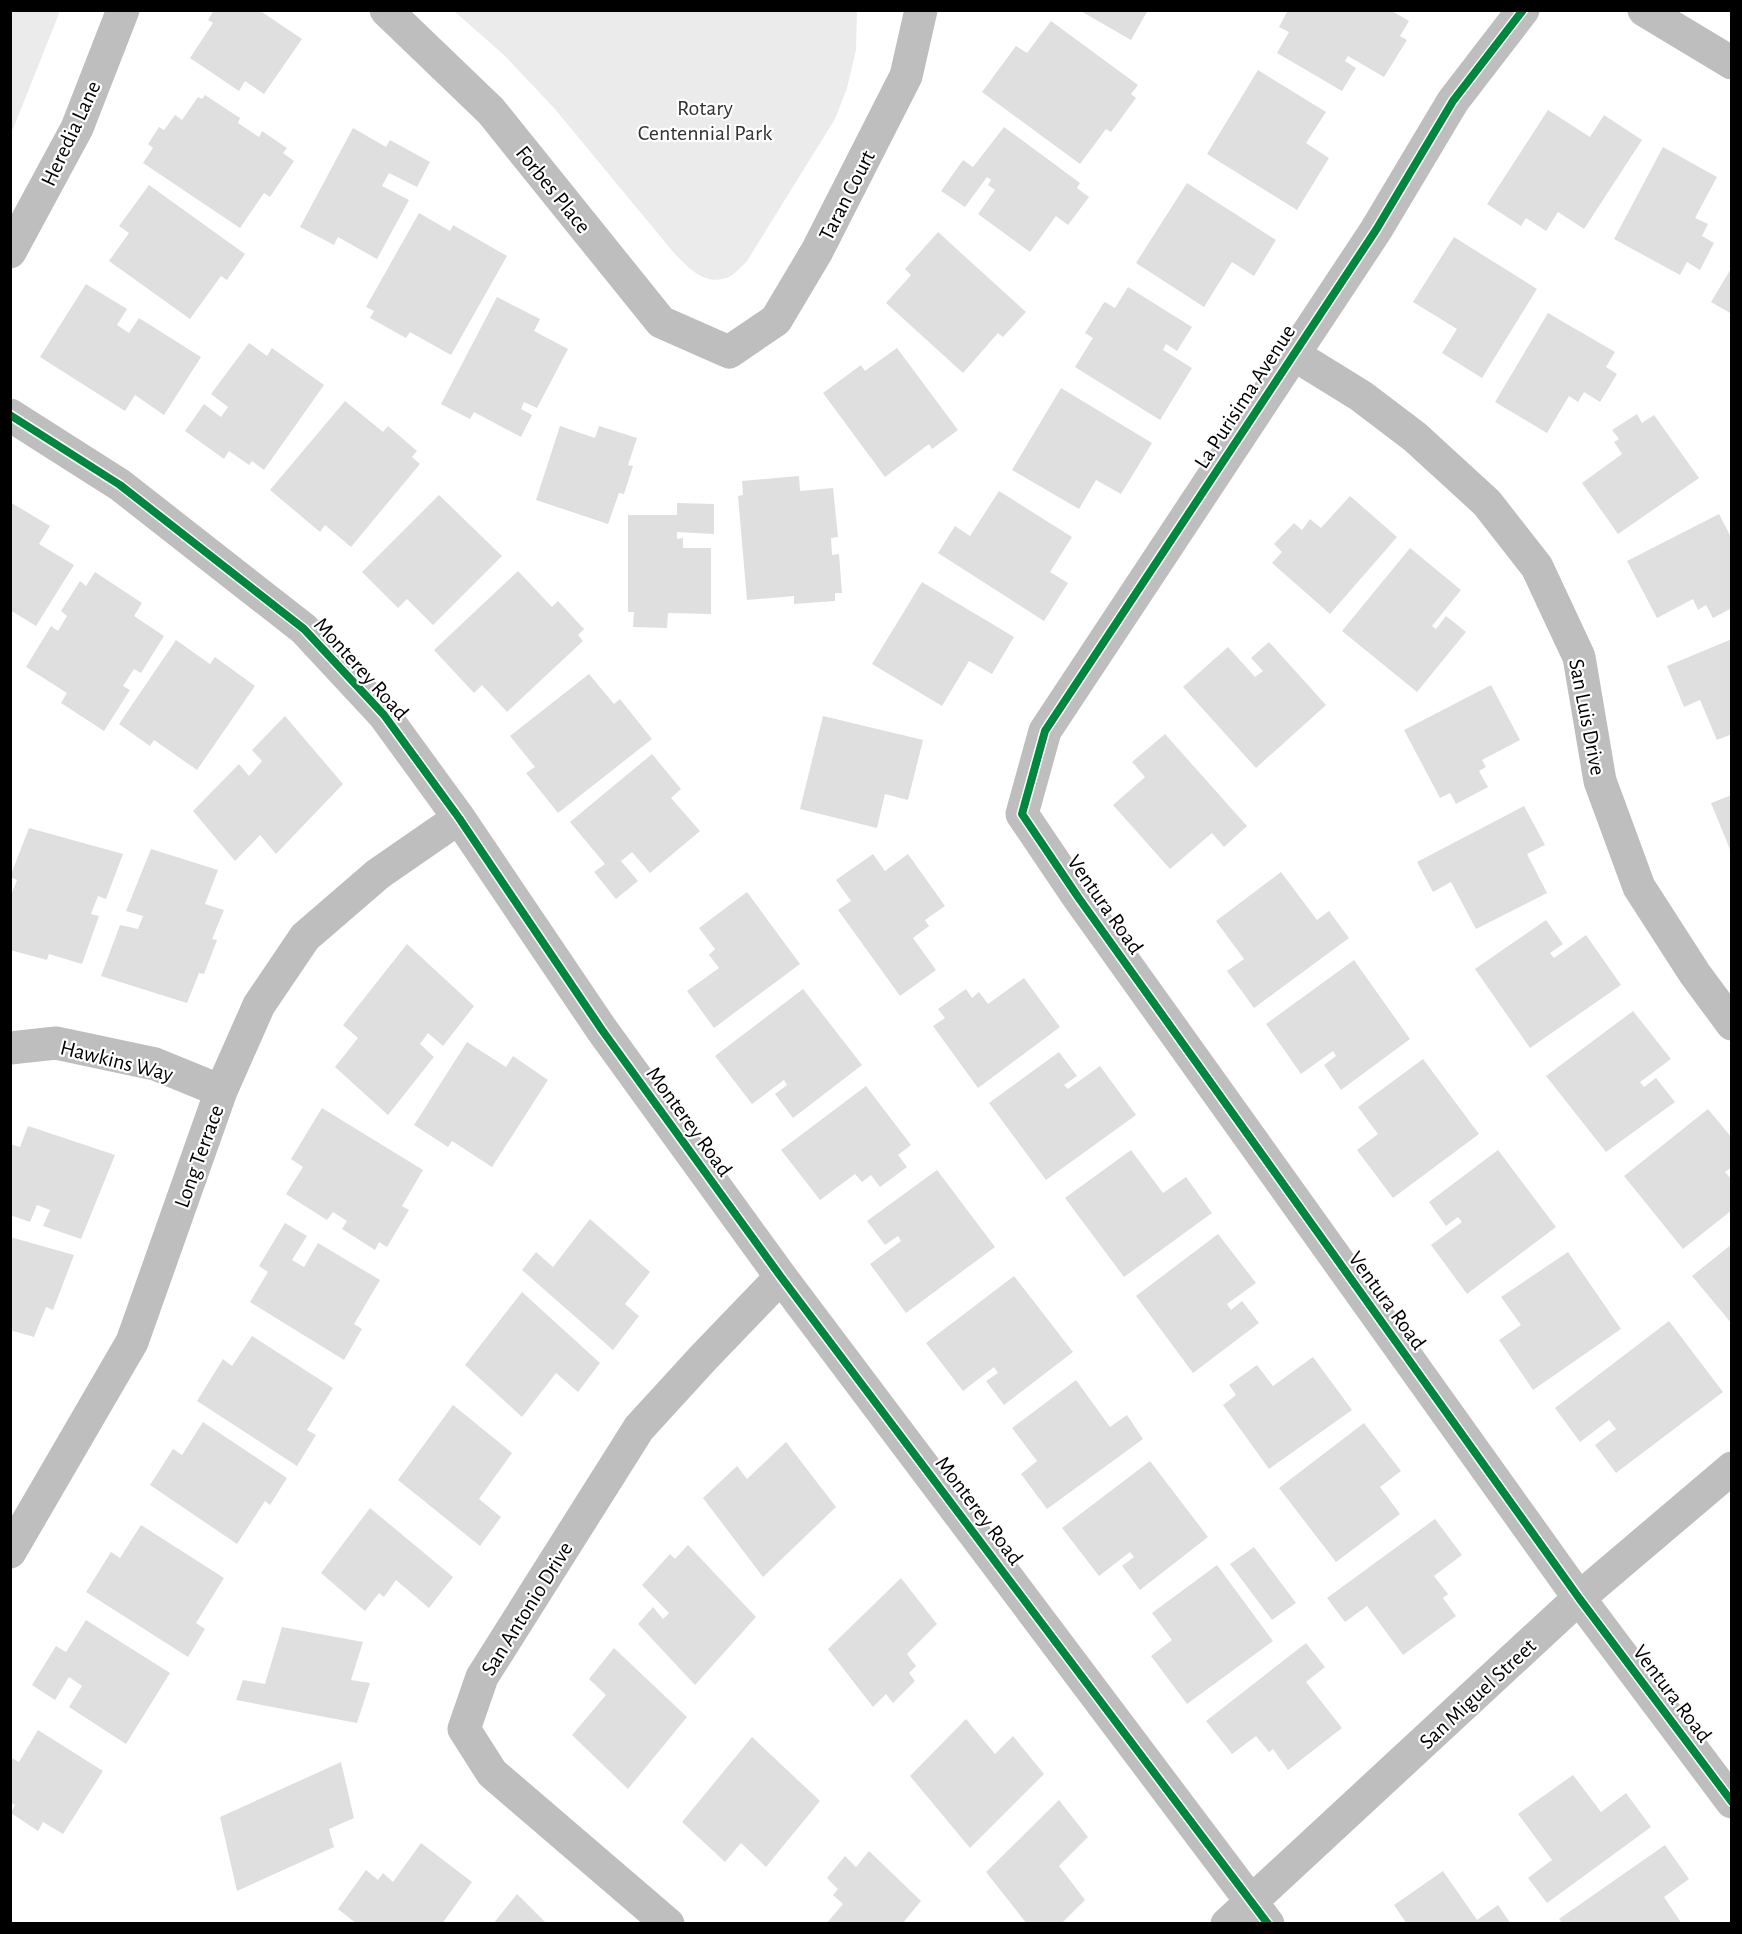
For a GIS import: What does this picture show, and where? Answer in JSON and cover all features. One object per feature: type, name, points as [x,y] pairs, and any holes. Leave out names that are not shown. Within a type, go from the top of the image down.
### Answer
[{"type":"street","name":"Heredia Lane","points":[[10,252],[77,128],[123,10]]},
{"type":"street","name":"Forbes Place","points":[[386,10],[491,111],[661,322],[729,352]]},
{"type":"street","name":"Taran Court","points":[[729,352],[776,320],[817,251],[906,76],[921,10]]},
{"type":"street","name":"La Purisima Avenue","points":[[1022,814],[1045,731],[1376,230],[1453,101],[1523,10]]},
{"type":"street","points":[[1644,10],[1731,63]]},
{"type":"street","name":"San Luis Drive","points":[[1293,354],[1361,396],[1415,437],[1487,503],[1537,567],[1579,657],[1600,782],[1639,887],[1695,974],[1731,1024]]},
{"type":"street","name":"Monterey Road","points":[[10,415],[120,485],[304,629],[384,715],[459,818],[602,1030],[781,1277],[1260,1912]]},
{"type":"street","name":"Ventura Road","points":[[1022,814],[1085,907],[1579,1598],[1731,1802]]},
{"type":"street","name":"Long Terrace","points":[[10,1552],[132,1342],[221,1091],[259,1005],[305,937],[378,874],[459,818]]},
{"type":"street","name":"Hawkins Way","points":[[10,1047],[57,1043],[155,1064],[221,1091]]},
{"type":"street","name":"San Antonio Drive","points":[[668,1923],[492,1773],[464,1729],[482,1677],[639,1428],[781,1277]]},
{"type":"street","name":"San Miguel Street","points":[[1227,1923],[1260,1912],[1579,1598],[1731,1468]]},
{"type":"green space","points":[[10,11],[60,11],[11,134]]},
{"type":"green space","name":"Rotary Centennial Park","points":[[454,11],[857,11],[856,50],[847,88],[835,119],[747,261],[729,277],[712,280],[698,274],[674,253],[554,108],[504,55]]},
{"type":"building","points":[[214,10],[259,10],[302,39],[264,94],[245,81],[239,91],[190,58],[213,23],[208,20]]},
{"type":"building","points":[[1079,10],[1148,10],[1131,40]]},
{"type":"building","points":[[1288,10],[1390,10],[1409,21],[1400,36],[1407,40],[1384,77],[1348,56],[1345,61],[1356,68],[1342,91],[1277,53],[1289,32],[1279,27]]},
{"type":"building","points":[[1051,21],[1138,85],[1131,94],[1136,98],[1111,132],[1106,129],[1080,164],[982,92],[1016,46],[1027,53]]},
{"type":"building","points":[[1258,70],[1326,112],[1306,143],[1329,158],[1297,210],[1207,154]]},
{"type":"building","points":[[205,95],[240,118],[238,123],[259,137],[262,131],[287,148],[283,153],[294,161],[270,197],[264,193],[240,228],[143,163],[153,148],[148,144],[159,127],[164,130],[175,115],[182,120],[198,97],[202,99]]},
{"type":"building","points":[[1548,110],[1590,137],[1604,115],[1642,140],[1584,229],[1558,212],[1546,231],[1526,218],[1521,226],[1487,204]]},
{"type":"building","points":[[1004,127],[1080,183],[1077,188],[1089,197],[1068,225],[1056,216],[1030,252],[978,214],[995,190],[988,185],[991,180],[987,177],[965,207],[941,191],[963,160],[973,167]]},
{"type":"building","points":[[353,128],[386,147],[390,140],[430,162],[417,187],[389,173],[382,186],[409,200],[377,259],[338,237],[334,245],[300,227]]},
{"type":"building","points":[[1663,147],[1717,177],[1695,218],[1708,224],[1702,236],[1714,243],[1700,270],[1687,262],[1680,275],[1614,239]]},
{"type":"building","points":[[1187,183],[1276,240],[1254,276],[1232,262],[1204,307],[1136,263]]},
{"type":"building","points":[[149,185],[245,254],[227,280],[221,276],[190,319],[109,261],[129,233],[119,226]]},
{"type":"building","points":[[419,213],[450,231],[453,225],[507,256],[451,355],[410,332],[406,338],[370,318],[374,311],[366,307]]},
{"type":"building","points":[[938,232],[1026,312],[1003,337],[998,333],[963,373],[886,303],[911,275],[905,269]]},
{"type":"building","points":[[1454,237],[1537,289],[1482,378],[1442,353],[1457,329],[1413,302]]},
{"type":"building","points":[[1732,267],[1732,314],[1711,302]]},
{"type":"building","points":[[86,284],[127,309],[117,325],[129,333],[139,318],[201,357],[164,415],[135,395],[125,411],[40,357]]},
{"type":"building","points":[[1128,287],[1192,327],[1177,351],[1166,344],[1163,350],[1192,368],[1160,420],[1075,367],[1093,338],[1085,333],[1103,304],[1105,302],[1115,308]]},
{"type":"building","points":[[497,297],[540,319],[534,331],[568,349],[537,408],[524,402],[521,409],[532,415],[521,437],[474,412],[470,419],[441,404]]},
{"type":"building","points":[[1548,313],[1615,352],[1606,367],[1617,374],[1600,402],[1584,392],[1578,402],[1569,396],[1547,433],[1495,402]]},
{"type":"building","points":[[249,343],[267,356],[272,348],[324,385],[264,470],[252,461],[249,465],[229,451],[224,459],[185,431],[204,404],[221,417],[228,407],[211,394]]},
{"type":"building","points":[[897,348],[958,430],[932,449],[929,444],[885,477],[823,393],[861,365],[865,371]]},
{"type":"building","points":[[1061,388],[1152,443],[1121,494],[1096,480],[1079,509],[1012,470]]},
{"type":"building","points":[[345,401],[383,432],[388,426],[417,451],[412,457],[420,464],[351,547],[325,525],[320,532],[270,490]]},
{"type":"building","points":[[1637,414],[1642,423],[1654,415],[1699,478],[1618,534],[1582,483],[1622,454],[1614,442],[1619,439],[1612,430]]},
{"type":"building","points":[[560,426],[595,438],[599,426],[637,438],[628,465],[633,466],[624,494],[619,493],[608,524],[536,500]]},
{"type":"building","points":[[799,476],[800,491],[833,488],[838,537],[831,538],[832,555],[839,554],[842,593],[835,593],[835,601],[794,604],[794,596],[747,600],[738,496],[743,495],[742,481]]},
{"type":"building","points":[[999,491],[1072,537],[1050,572],[1068,583],[1044,621],[938,553],[955,526],[970,536]]},
{"type":"building","points":[[439,495],[502,556],[433,625],[407,599],[398,608],[362,572]]},
{"type":"building","points":[[1350,496],[1397,537],[1330,614],[1272,563],[1282,552],[1274,544],[1294,523],[1302,530],[1310,519],[1321,528]]},
{"type":"building","points":[[10,502],[50,526],[39,544],[74,565],[36,626],[10,610]]},
{"type":"building","points":[[677,503],[714,504],[714,534],[677,532],[677,539],[683,538],[683,548],[711,548],[711,614],[668,613],[667,628],[633,627],[634,612],[628,612],[628,515],[677,515]]},
{"type":"building","points":[[1719,514],[1732,539],[1732,608],[1713,618],[1706,605],[1698,610],[1693,599],[1657,618],[1627,561]]},
{"type":"building","points":[[1410,548],[1461,590],[1432,626],[1436,629],[1446,616],[1466,632],[1417,692],[1342,631]]},
{"type":"building","points":[[518,571],[552,607],[558,601],[584,629],[578,635],[583,641],[507,712],[482,685],[474,693],[434,650]]},
{"type":"building","points":[[95,572],[142,603],[134,616],[164,636],[141,673],[134,669],[123,686],[130,690],[104,731],[61,703],[67,693],[26,667],[51,626],[58,631],[67,616],[61,611],[80,581],[86,586]]},
{"type":"building","points":[[922,582],[1014,637],[992,674],[969,661],[942,706],[872,664]]},
{"type":"building","points":[[1732,639],[1732,734],[1717,740],[1700,700],[1684,707],[1667,666]]},
{"type":"building","points":[[176,640],[210,664],[215,657],[255,686],[197,770],[154,740],[150,746],[119,724]]},
{"type":"building","points":[[1269,642],[1326,705],[1256,768],[1183,687],[1228,647],[1255,677],[1263,671],[1251,658]]},
{"type":"building","points":[[589,674],[614,704],[620,699],[652,739],[558,813],[526,773],[535,767],[510,736]]},
{"type":"building","points":[[1491,685],[1520,740],[1482,760],[1486,767],[1479,771],[1488,787],[1456,804],[1450,793],[1440,798],[1404,730]]},
{"type":"building","points":[[285,716],[343,784],[276,854],[260,835],[235,861],[193,811],[239,764],[249,776],[262,761],[252,750]]},
{"type":"building","points":[[823,716],[923,740],[908,800],[885,794],[877,828],[800,809]]},
{"type":"building","points":[[1165,734],[1247,826],[1224,847],[1212,833],[1170,869],[1113,805],[1145,777],[1132,762]]},
{"type":"building","points":[[652,754],[681,789],[671,798],[700,831],[650,873],[632,852],[621,861],[638,881],[616,899],[594,872],[605,864],[570,822]]},
{"type":"building","points":[[1732,795],[1732,852],[1731,852],[1711,803]]},
{"type":"building","points":[[1524,806],[1545,845],[1527,854],[1547,893],[1476,929],[1451,882],[1433,892],[1417,862]]},
{"type":"building","points":[[29,828],[123,854],[106,899],[98,896],[91,914],[99,916],[82,964],[49,954],[47,960],[10,950],[10,893],[17,880],[10,877]]},
{"type":"building","points":[[151,849],[218,870],[205,904],[224,910],[212,939],[217,940],[204,974],[199,973],[187,1003],[101,976],[120,925],[138,929],[143,916],[126,911]]},
{"type":"building","points":[[873,854],[885,871],[908,854],[945,906],[925,920],[929,926],[913,938],[936,970],[900,996],[838,910],[851,901],[836,880]]},
{"type":"building","points":[[1281,872],[1317,920],[1329,911],[1349,938],[1254,1008],[1227,971],[1244,959],[1216,921]]},
{"type":"building","points":[[747,892],[800,964],[714,1028],[687,991],[719,968],[709,955],[715,949],[699,928]]},
{"type":"building","points":[[1546,920],[1563,944],[1550,953],[1554,958],[1586,935],[1621,985],[1530,1048],[1475,969]]},
{"type":"building","points":[[407,944],[474,1006],[443,1046],[428,1033],[420,1044],[434,1057],[388,1115],[335,1067],[358,1038],[343,1025]]},
{"type":"building","points":[[1354,960],[1410,1039],[1341,1090],[1324,1065],[1336,1056],[1333,1051],[1301,1074],[1266,1024]]},
{"type":"building","points":[[1024,978],[1060,1027],[978,1088],[933,1026],[945,1018],[938,1009],[966,989],[972,998],[979,992],[988,1004]]},
{"type":"building","points":[[803,989],[862,1065],[793,1118],[775,1094],[787,1085],[784,1080],[752,1104],[715,1056]]},
{"type":"building","points":[[1633,1011],[1671,1059],[1640,1082],[1644,1087],[1656,1078],[1675,1102],[1606,1152],[1546,1076]]},
{"type":"building","points":[[467,1042],[506,1067],[513,1056],[548,1080],[492,1167],[452,1141],[448,1147],[414,1125]]},
{"type":"building","points":[[1059,1052],[1077,1076],[1064,1085],[1068,1089],[1100,1066],[1136,1115],[1046,1180],[989,1103]]},
{"type":"building","points":[[1423,1059],[1479,1134],[1393,1198],[1357,1150],[1378,1134],[1358,1107]]},
{"type":"building","points":[[866,1086],[911,1145],[898,1155],[907,1167],[880,1187],[871,1175],[862,1182],[855,1174],[820,1200],[781,1150]]},
{"type":"building","points":[[322,1108],[423,1170],[402,1206],[409,1210],[387,1247],[379,1242],[375,1250],[342,1229],[347,1221],[333,1212],[327,1220],[286,1194],[303,1167],[291,1159]]},
{"type":"building","points":[[1708,1109],[1732,1138],[1732,1167],[1725,1172],[1732,1180],[1732,1210],[1683,1249],[1624,1176]]},
{"type":"building","points":[[28,1126],[115,1155],[81,1239],[43,1226],[50,1210],[37,1205],[30,1222],[10,1215],[10,1144],[20,1147]]},
{"type":"building","points":[[1131,1150],[1163,1193],[1186,1177],[1212,1213],[1124,1277],[1065,1198]]},
{"type":"building","points":[[1498,1150],[1556,1227],[1467,1294],[1431,1245],[1462,1222],[1458,1217],[1446,1226],[1429,1202]]},
{"type":"building","points":[[937,1170],[995,1247],[906,1313],[870,1264],[901,1241],[898,1236],[885,1245],[867,1221]]},
{"type":"building","points":[[590,1219],[650,1272],[625,1304],[639,1316],[613,1350],[522,1270],[536,1252],[553,1267]]},
{"type":"building","points":[[285,1223],[307,1236],[292,1260],[304,1267],[318,1243],[380,1280],[354,1324],[362,1329],[344,1360],[250,1302],[268,1272],[259,1266]]},
{"type":"building","points":[[1218,1234],[1256,1283],[1227,1304],[1231,1310],[1242,1301],[1259,1323],[1193,1373],[1136,1296]]},
{"type":"building","points":[[10,1237],[74,1255],[53,1310],[46,1307],[34,1337],[10,1330]]},
{"type":"building","points":[[1732,1244],[1732,1324],[1692,1276]]},
{"type":"building","points":[[1568,1252],[1621,1329],[1533,1390],[1499,1340],[1521,1325],[1501,1297]]},
{"type":"building","points":[[1014,1276],[1073,1352],[1004,1405],[986,1381],[998,1373],[994,1367],[963,1391],[926,1343]]},
{"type":"building","points":[[522,1292],[600,1363],[578,1392],[556,1373],[522,1417],[465,1365]]},
{"type":"building","points":[[1669,1321],[1723,1392],[1616,1473],[1595,1445],[1616,1429],[1609,1420],[1580,1442],[1555,1408]]},
{"type":"building","points":[[252,1336],[333,1388],[307,1430],[316,1435],[297,1466],[197,1401],[223,1359],[232,1366]]},
{"type":"building","points":[[1313,1357],[1352,1410],[1269,1469],[1223,1405],[1236,1395],[1229,1385],[1257,1365],[1273,1386]]},
{"type":"building","points":[[1076,1380],[1110,1427],[1127,1415],[1143,1439],[1047,1509],[1021,1474],[1037,1461],[1012,1428]]},
{"type":"building","points":[[453,1405],[512,1453],[479,1499],[501,1517],[480,1546],[398,1480]]},
{"type":"building","points":[[203,1422],[287,1478],[270,1505],[265,1501],[237,1544],[150,1485],[173,1449],[182,1455]]},
{"type":"building","points":[[1364,1423],[1401,1471],[1380,1487],[1400,1514],[1336,1562],[1279,1488]]},
{"type":"building","points":[[786,1442],[836,1507],[763,1577],[703,1498],[737,1466],[747,1479]]},
{"type":"building","points":[[1150,1461],[1208,1537],[1140,1590],[1122,1566],[1134,1557],[1130,1552],[1099,1576],[1062,1528]]},
{"type":"building","points":[[370,1508],[453,1577],[429,1608],[396,1580],[384,1597],[379,1593],[365,1611],[321,1573]]},
{"type":"building","points":[[1435,1519],[1462,1555],[1434,1576],[1448,1594],[1443,1598],[1456,1616],[1403,1655],[1367,1606],[1345,1622],[1327,1598]]},
{"type":"building","points":[[141,1525],[224,1578],[196,1623],[205,1629],[188,1657],[86,1592],[111,1552],[120,1558]]},
{"type":"building","points":[[688,1545],[756,1617],[695,1685],[638,1624],[653,1607],[663,1619],[669,1613],[642,1585],[670,1554],[675,1559]]},
{"type":"building","points":[[1254,1547],[1296,1603],[1272,1620],[1230,1564]]},
{"type":"building","points":[[1217,1565],[1273,1641],[1187,1704],[1151,1656],[1172,1640],[1152,1613]]},
{"type":"building","points":[[901,1578],[937,1624],[907,1654],[916,1666],[909,1673],[915,1681],[893,1703],[886,1694],[873,1707],[828,1649]]},
{"type":"building","points":[[86,1620],[170,1673],[126,1744],[69,1707],[82,1686],[69,1677],[55,1700],[32,1685],[56,1646],[66,1652]]},
{"type":"building","points":[[282,1627],[363,1642],[351,1680],[370,1683],[357,1723],[236,1700],[243,1680],[265,1684]]},
{"type":"building","points":[[1306,1643],[1325,1667],[1306,1682],[1342,1728],[1288,1770],[1273,1749],[1269,1752],[1256,1736],[1232,1754],[1206,1721]]},
{"type":"building","points":[[614,1648],[687,1717],[628,1789],[572,1735],[606,1695],[589,1679]]},
{"type":"building","points":[[966,1719],[995,1754],[1013,1736],[1044,1774],[970,1848],[910,1776]]},
{"type":"building","points":[[38,1730],[103,1771],[63,1834],[43,1822],[38,1831],[11,1813],[15,1805],[10,1802],[10,1757],[19,1762]]},
{"type":"building","points":[[752,1737],[820,1801],[766,1867],[741,1843],[725,1862],[682,1822]]},
{"type":"building","points":[[341,1762],[354,1818],[329,1829],[334,1847],[237,1891],[220,1817]]},
{"type":"building","points":[[1573,1775],[1601,1812],[1626,1793],[1651,1827],[1547,1903],[1528,1878],[1552,1860],[1518,1814]]},
{"type":"building","points":[[1059,1800],[1088,1837],[1059,1866],[1085,1900],[1061,1924],[1027,1924],[986,1872]]},
{"type":"building","points":[[421,1843],[472,1882],[442,1924],[357,1924],[338,1909],[366,1870],[378,1880],[383,1873],[393,1882]]},
{"type":"building","points":[[1665,1845],[1689,1879],[1664,1897],[1682,1924],[1563,1924],[1559,1919]]},
{"type":"building","points":[[869,1851],[921,1901],[902,1924],[826,1924],[843,1904],[833,1895],[838,1889],[827,1878],[845,1856],[856,1867]]},
{"type":"building","points":[[1443,1871],[1477,1920],[1498,1905],[1511,1924],[1407,1924],[1394,1905]]},
{"type":"building","points":[[517,1894],[547,1924],[493,1924]]},
{"type":"cycle path","points":[[1523,10],[1453,101],[1376,230],[1045,731],[1022,814],[1078,897],[1579,1598],[1732,1802]]},
{"type":"cycle path","points":[[10,415],[120,485],[304,629],[384,715],[459,818],[602,1030],[781,1277],[1268,1924]]}]
